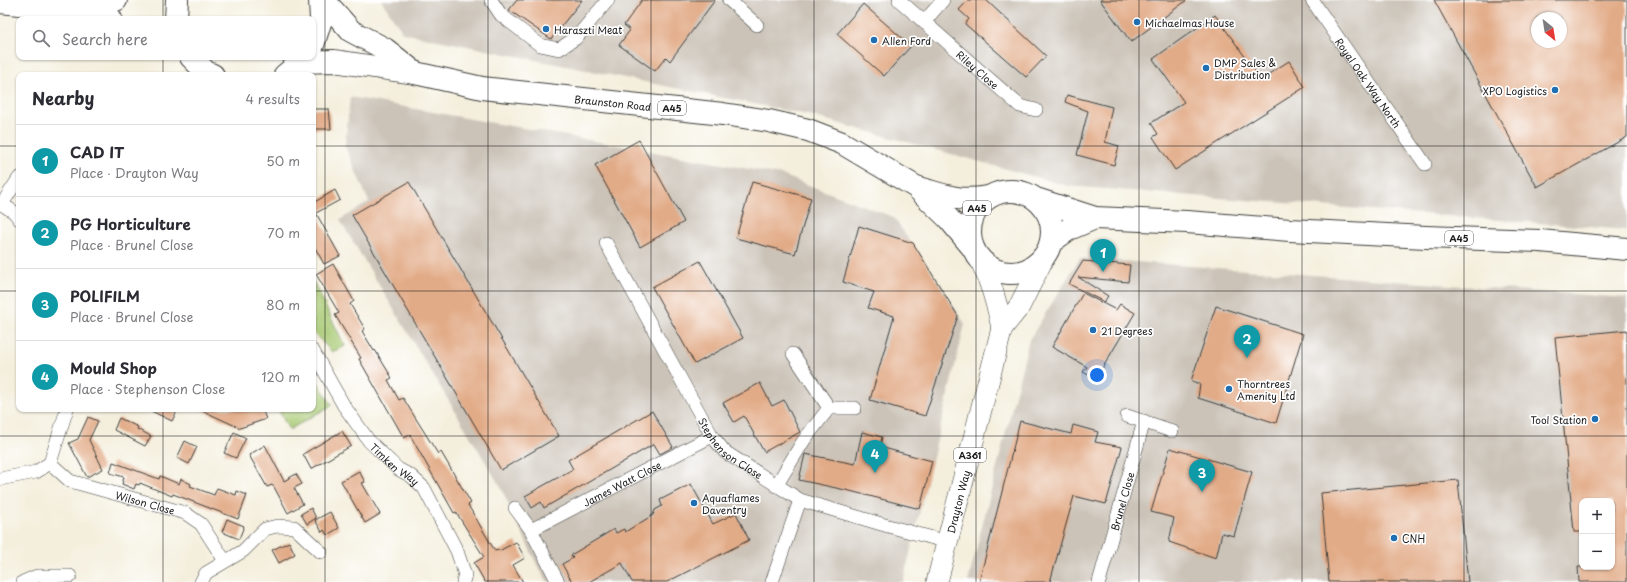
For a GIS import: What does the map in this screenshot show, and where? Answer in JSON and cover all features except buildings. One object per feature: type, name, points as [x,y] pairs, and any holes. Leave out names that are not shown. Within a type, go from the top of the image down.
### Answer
[{"type":"highway","points":[[68,9],[116,0]]},
{"type":"highway","points":[[176,0],[176,16]]},
{"type":"highway","points":[[316,30],[321,20],[320,0]]},
{"type":"highway","name":"Braunston Road","points":[[324,0],[351,31],[385,49],[416,73]]},
{"type":"highway","points":[[0,2],[68,9],[98,16]]},
{"type":"highway","points":[[194,60],[206,72]]},
{"type":"highway","name":"Braunston Road","points":[[301,60],[334,61],[416,73],[482,88],[723,114],[769,121],[808,130],[842,143],[916,187],[949,219],[976,254]]},
{"type":"highway","name":"Braunston Road","points":[[916,187],[956,199],[968,200],[988,197]]},
{"type":"highway","name":"A45","points":[[1095,218],[1069,229],[1031,268],[1013,273],[1001,272],[989,267],[976,254],[970,237],[970,226],[973,214],[979,205],[988,197],[1000,191],[1014,190],[1027,193],[1039,200],[1095,218],[1187,222],[1290,230],[1419,237],[1540,242],[1627,249]]},
{"type":"highway","points":[[1039,200],[1046,209],[1051,220],[1053,231],[1048,249]]},
{"type":"main road","name":"Drayton Way","points":[[937,582],[1002,328],[1019,307],[1048,249]]},
{"type":"main road","name":"Drayton Way","points":[[976,254],[996,297],[1002,328]]},
{"type":"street","points":[[491,0],[501,16],[540,45],[559,49],[576,38],[608,0]]},
{"type":"street","points":[[729,0],[757,25]]},
{"type":"street","name":"Riley Close","points":[[899,0],[1020,106],[1036,110]]},
{"type":"street","points":[[924,22],[942,0]]},
{"type":"street","name":"Royal Oak Way North","points":[[1312,0],[1425,164]]},
{"type":"street","points":[[16,182],[1,203],[16,215]]},
{"type":"street","name":"Stephenson Close","points":[[606,243],[712,436],[725,452],[800,500],[948,542]]},
{"type":"street","points":[[793,354],[829,408]]},
{"type":"street","name":"Timken Way","points":[[316,356],[344,406],[369,441],[398,469],[411,476],[424,488],[457,551],[465,576],[463,582]]},
{"type":"street","points":[[829,408],[855,408]]},
{"type":"street","points":[[776,486],[804,440],[829,408]]},
{"type":"street","points":[[0,480],[36,472],[50,463],[66,412]]},
{"type":"street","points":[[1128,416],[1172,430]]},
{"type":"street","name":"Brunel Close","points":[[1099,582],[1144,421]]},
{"type":"street","name":"James Watt Close","points":[[531,530],[712,436]]},
{"type":"street","name":"Wilson Close","points":[[50,463],[70,481],[185,513],[201,524],[225,561]]},
{"type":"street","points":[[772,582],[800,500]]},
{"type":"street","points":[[515,508],[531,530],[558,582]]},
{"type":"street","points":[[201,582],[206,573],[243,551],[265,529],[277,526],[294,527],[321,552]]},
{"type":"street","points":[[22,582],[37,576],[70,576]]},
{"type":"shaded area","points":[[381,0],[1627,0],[1627,230],[1068,186],[808,115],[403,33]]},
{"type":"shaded area","points":[[350,97],[782,175],[893,217],[928,266],[965,324],[903,582],[548,582],[538,567],[500,486],[340,220],[369,202],[345,146]]},
{"type":"shaded area","points":[[1080,258],[1627,298],[1627,582],[968,582],[1029,340]]},
{"type":"green space","points":[[316,287],[345,346],[332,352],[316,335]]},
{"type":"green space","points":[[316,380],[332,405],[289,430],[280,412],[316,412]]},
{"type":"place","name":"Michaelmas House","points":[[1137,22]]},
{"type":"place","name":"Haraszti Meat","points":[[546,29]]},
{"type":"place","name":"Allen Ford","points":[[874,40]]},
{"type":"place","name":"DMP Sales & Distribution","points":[[1206,68]]},
{"type":"place","name":"XPO Logistics","points":[[1555,90]]},
{"type":"place","name":"CAD IT","points":[[1103,272]]},
{"type":"place","name":"21 Degrees","points":[[1093,330]]},
{"type":"place","name":"PG Horticulture","points":[[1247,358]]},
{"type":"place","name":"Thorntrees Amenity Ltd","points":[[1229,389]]},
{"type":"place","name":"Tool Station","points":[[1595,419]]},
{"type":"place","name":"Mould Shop","points":[[875,473]]},
{"type":"place","name":"POLIFILM","points":[[1202,492]]},
{"type":"place","name":"Aquaflames Daventry","points":[[694,503]]},
{"type":"place","name":"CNH","points":[[1394,538]]}]
